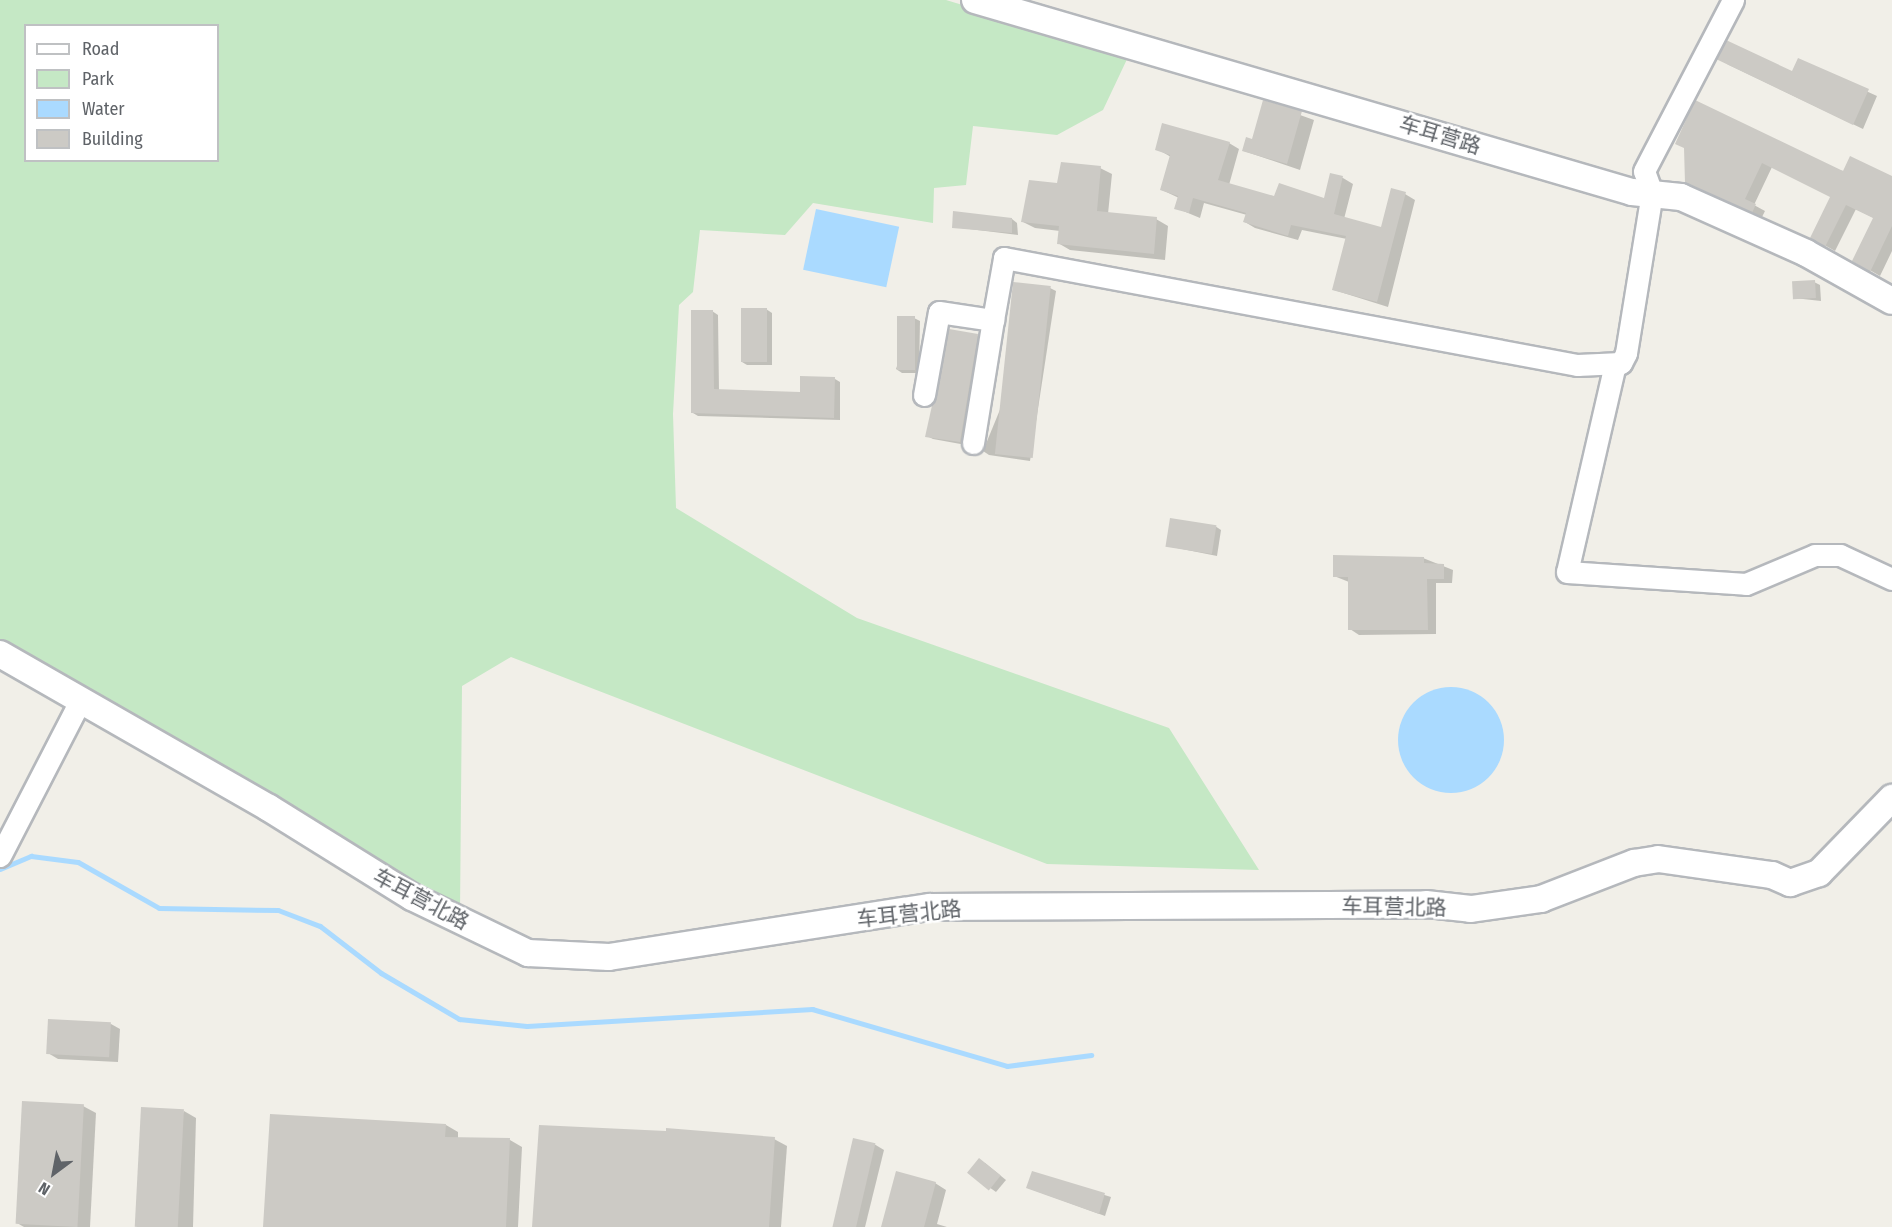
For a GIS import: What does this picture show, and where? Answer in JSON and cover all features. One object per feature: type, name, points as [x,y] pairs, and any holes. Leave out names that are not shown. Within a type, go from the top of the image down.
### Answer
[{"type":"street","name":"车耳营路","points":[[975,0],[1632,192],[1681,197],[1806,253],[1892,302]]},
{"type":"street","points":[[973,444],[1004,258],[1577,365],[1621,363],[1626,354],[1652,193],[1644,171],[1733,0]]},
{"type":"street","points":[[924,395],[939,312],[993,321]]},
{"type":"street","points":[[1615,364],[1568,572],[1746,584],[1807,558],[1840,555],[1892,579]]},
{"type":"street","name":"车耳营北路","points":[[0,654],[269,808],[412,897],[528,953],[609,957],[930,907],[1115,909],[1426,904],[1471,909],[1541,899],[1634,863],[1658,859],[1772,875],[1790,883],[1819,873],[1892,798]]},
{"type":"street","points":[[0,856],[80,701]]},
{"type":"green space","points":[[0,0],[946,0],[1129,55],[1103,110],[1057,135],[973,126],[966,185],[934,188],[933,223],[813,203],[785,235],[700,230],[693,292],[679,305],[673,414],[676,508],[857,618],[1169,728],[1259,870],[1047,864],[511,657],[462,686],[460,913],[214,760],[0,641]]},
{"type":"water","points":[[816,209],[899,227],[886,287],[803,270]]},
{"type":"water","points":[[1451,687],[1471,691],[1488,703],[1500,720],[1504,740],[1500,760],[1488,777],[1471,789],[1451,793],[1431,789],[1414,777],[1402,760],[1398,740],[1402,720],[1414,703],[1431,691]]},
{"type":"building","points":[[1726,40],[1792,71],[1798,58],[1869,89],[1853,125],[1716,59]]},
{"type":"building","points":[[1263,100],[1302,111],[1287,164],[1242,151],[1246,137],[1252,139]]},
{"type":"building","points":[[1695,100],[1843,171],[1850,156],[1892,176],[1892,226],[1870,272],[1852,261],[1873,218],[1846,205],[1825,247],[1810,238],[1830,197],[1762,163],[1745,199],[1756,204],[1752,213],[1685,183],[1684,148],[1675,144]]},
{"type":"building","points":[[1162,123],[1230,142],[1218,180],[1274,196],[1279,183],[1324,198],[1330,173],[1343,176],[1334,214],[1381,227],[1391,188],[1406,192],[1377,302],[1332,290],[1346,236],[1291,225],[1288,236],[1243,222],[1246,213],[1193,198],[1189,213],[1174,209],[1178,196],[1160,190],[1170,155],[1155,150]]},
{"type":"building","points":[[1061,162],[1101,166],[1097,211],[1157,217],[1154,254],[1057,244],[1059,226],[1021,222],[1029,180],[1057,183]]},
{"type":"building","points":[[953,211],[1012,218],[1012,233],[952,228]]},
{"type":"building","points":[[1815,280],[1816,298],[1793,299],[1792,281]]},
{"type":"building","points":[[1013,282],[1051,286],[1033,458],[995,454]]},
{"type":"building","points":[[741,308],[767,308],[767,362],[741,362]]},
{"type":"building","points":[[691,310],[713,310],[714,389],[800,392],[800,376],[835,377],[834,418],[691,413]]},
{"type":"building","points":[[897,316],[915,316],[915,370],[897,370]]},
{"type":"building","points":[[949,329],[978,334],[960,442],[925,437]]},
{"type":"building","points":[[1170,518],[1216,525],[1212,554],[1165,547]]},
{"type":"building","points":[[1333,555],[1424,557],[1424,563],[1444,564],[1444,579],[1427,579],[1428,630],[1348,630],[1348,577],[1333,577]]},
{"type":"building","points":[[48,1019],[111,1022],[109,1057],[46,1054]]},
{"type":"building","points":[[22,1101],[84,1104],[77,1227],[16,1224]]},
{"type":"building","points":[[141,1107],[184,1109],[178,1227],[135,1227]]},
{"type":"building","points":[[270,1114],[446,1124],[445,1137],[510,1138],[506,1227],[263,1227]]},
{"type":"building","points":[[539,1125],[666,1131],[666,1128],[775,1137],[769,1227],[532,1227]]},
{"type":"building","points":[[853,1138],[875,1143],[856,1227],[832,1227]]},
{"type":"building","points":[[979,1158],[1001,1176],[989,1190],[967,1173]]},
{"type":"building","points":[[896,1171],[936,1182],[924,1227],[881,1227]]},
{"type":"building","points":[[1032,1171],[1105,1193],[1099,1214],[1026,1188]]},
{"type":"waterway","points":[[0,869],[31,856],[78,862],[159,908],[278,910],[320,926],[381,973],[459,1019],[527,1026],[812,1009],[1007,1066],[1091,1055]]}]
